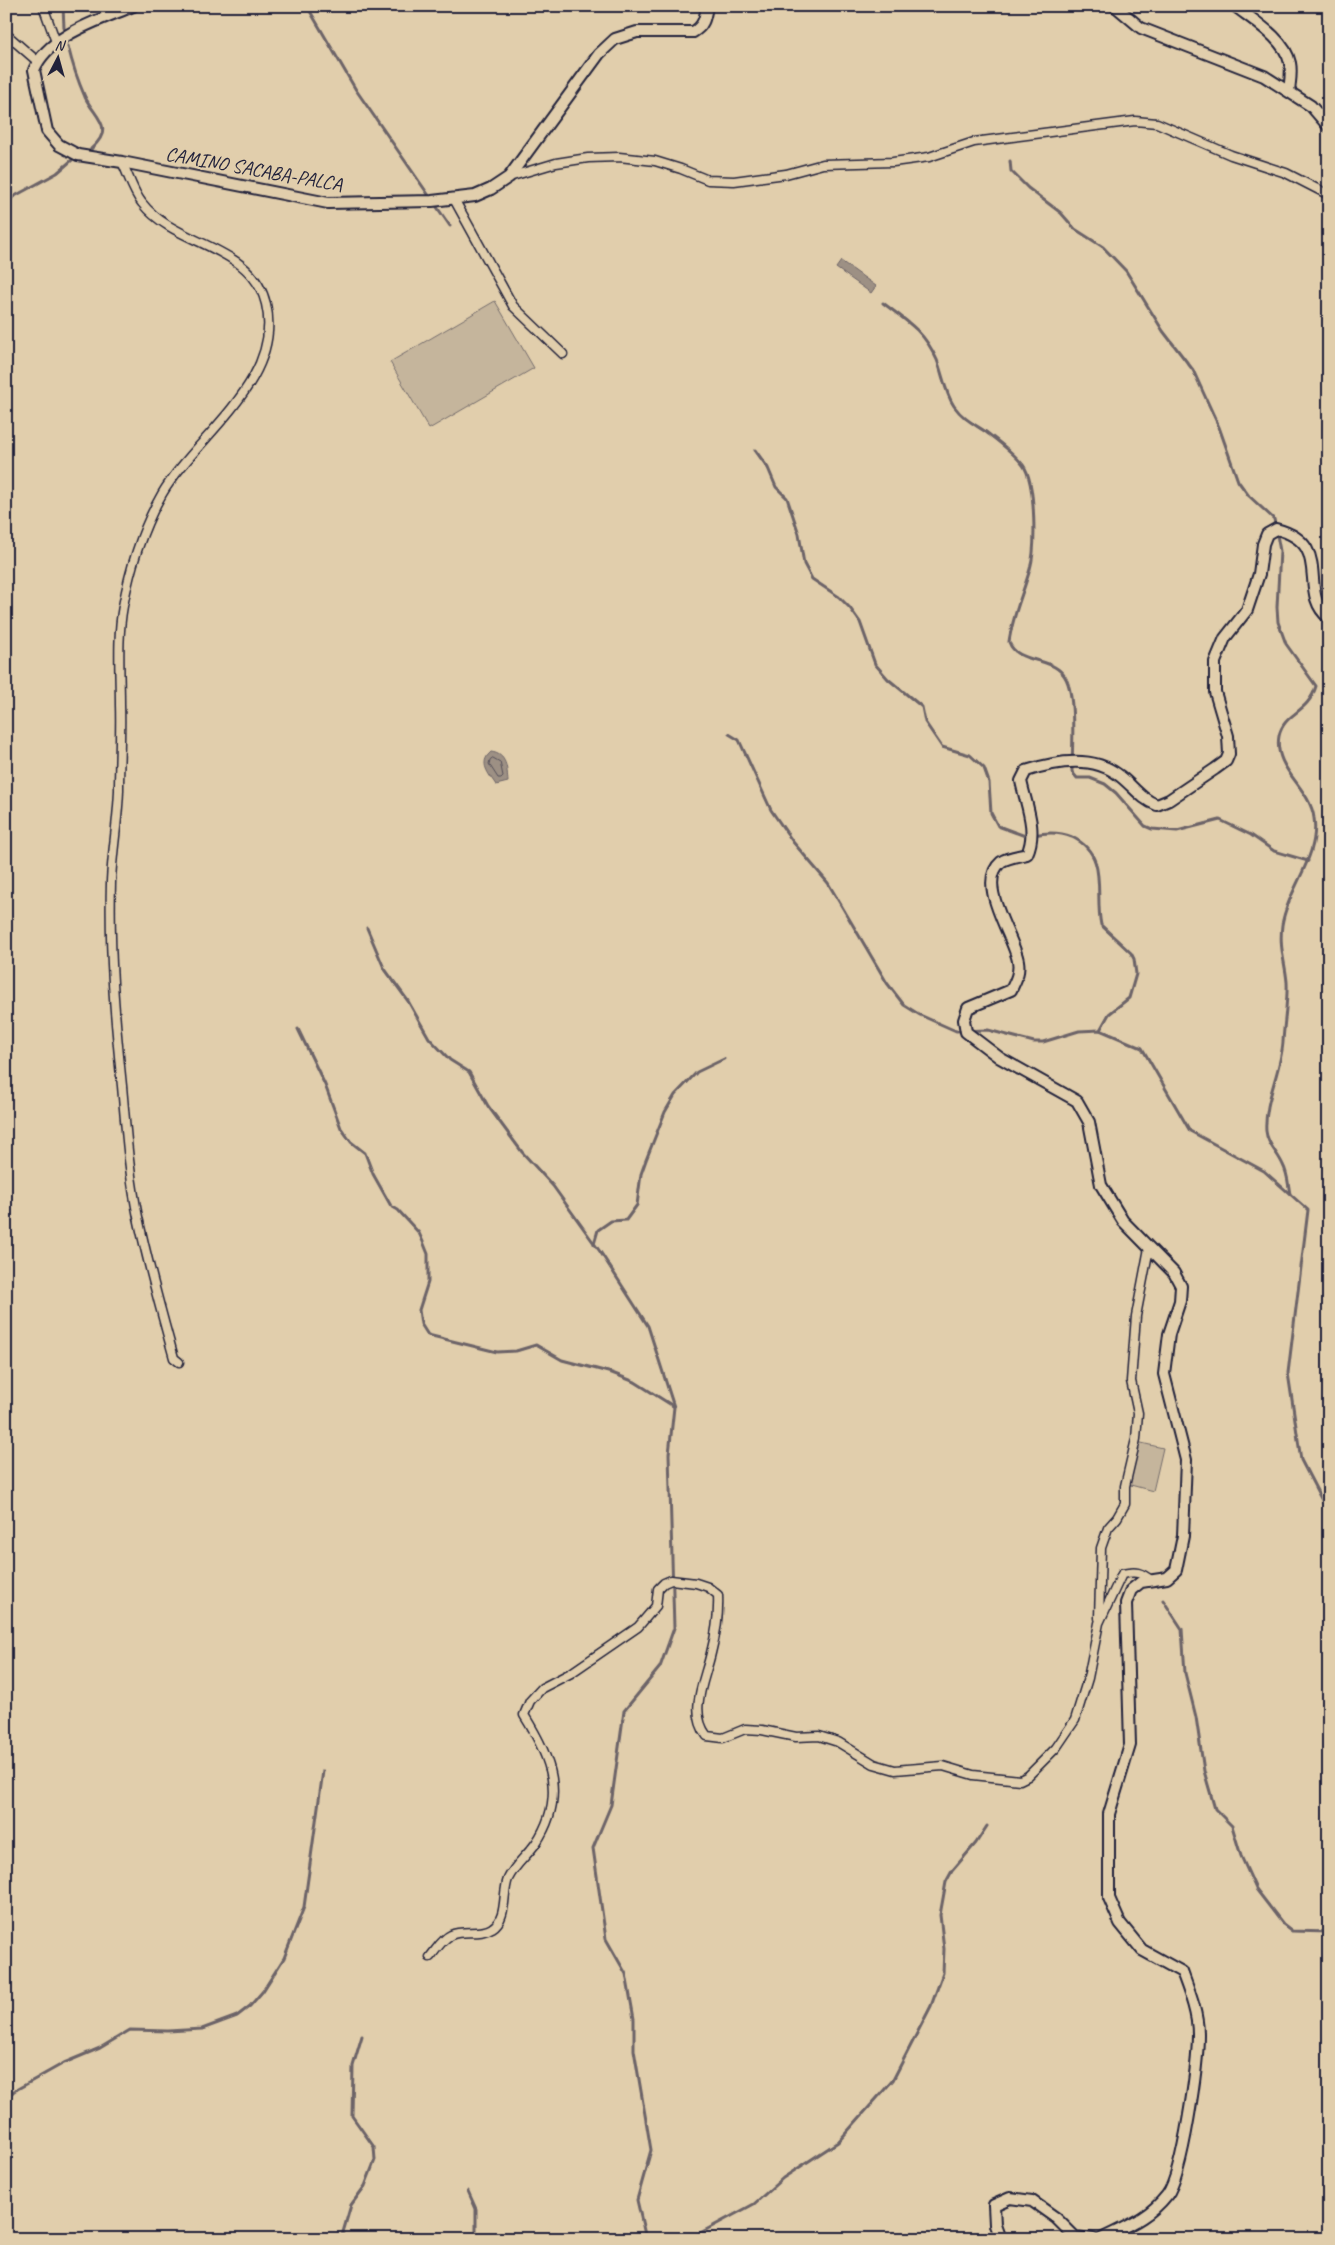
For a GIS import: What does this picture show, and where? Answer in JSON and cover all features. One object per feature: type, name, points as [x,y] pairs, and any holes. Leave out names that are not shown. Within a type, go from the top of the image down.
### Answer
[{"type":"street","points":[[43,6],[56,42]]},
{"type":"street","points":[[6,34],[37,61],[44,51],[56,42],[133,6]]},
{"type":"street","name":"CAMINO SACABA-PALCA","points":[[37,61],[34,70],[47,131],[59,145],[78,155],[328,203],[362,204],[454,200],[475,196],[491,190],[510,177],[599,54],[615,39],[637,32],[693,32],[700,28],[705,18],[707,6]]},
{"type":"street","points":[[1115,6],[1141,28],[1264,76],[1311,106],[1329,127]]},
{"type":"street","points":[[1235,6],[1262,27],[1286,52],[1291,72],[1289,91]]},
{"type":"street","points":[[510,177],[556,162],[619,157],[655,161],[708,180],[734,181],[786,174],[823,164],[894,162],[920,158],[974,142],[1135,121],[1157,122],[1232,154],[1286,172],[1329,195]]},
{"type":"street","points":[[122,162],[142,203],[167,225],[230,256],[251,274],[261,289],[266,306],[268,334],[255,373],[228,412],[182,466],[162,493],[143,536],[122,608],[119,671],[118,807],[111,881],[114,1001],[128,1148],[138,1216],[174,1358],[179,1362]]},
{"type":"street","points":[[454,200],[513,306],[563,354]]},
{"type":"street","points":[[1101,2239],[1147,2216],[1168,2193],[1178,2170],[1193,2082],[1198,2033],[1192,2002],[1182,1972],[1142,1950],[1120,1923],[1109,1898],[1109,1814],[1130,1745],[1126,1603],[1130,1590],[1141,1582],[1167,1578],[1176,1570],[1183,1536],[1186,1460],[1164,1374],[1169,1334],[1180,1301],[1181,1286],[1174,1273],[1123,1221],[1101,1185],[1089,1122],[1077,1102],[1000,1058],[966,1032],[964,1020],[968,1008],[1011,990],[1019,973],[1018,959],[991,888],[994,872],[1001,861],[1027,854],[1032,842],[1032,821],[1021,780],[1026,771],[1048,764],[1072,761],[1107,768],[1120,776],[1144,800],[1157,805],[1169,800],[1226,761],[1230,748],[1215,692],[1215,662],[1225,638],[1247,610],[1259,574],[1263,544],[1267,534],[1276,529],[1291,532],[1305,544],[1315,562],[1315,597],[1321,612],[1329,618]]},
{"type":"street","points":[[430,1958],[451,1935],[480,1932],[493,1928],[501,1918],[506,1883],[513,1867],[530,1851],[542,1833],[554,1793],[544,1750],[524,1715],[530,1701],[542,1688],[571,1673],[638,1627],[656,1606],[658,1590],[671,1580],[708,1587],[718,1595],[716,1626],[698,1706],[700,1726],[707,1736],[724,1738],[745,1729],[762,1730],[796,1737],[819,1736],[838,1742],[874,1764],[895,1770],[943,1766],[973,1775],[999,1779],[1020,1780],[1028,1776],[1056,1748],[1075,1720],[1088,1678],[1099,1622],[1102,1576],[1101,1548],[1108,1528],[1117,1518],[1125,1504],[1124,1486],[1136,1439],[1138,1413],[1131,1381],[1136,1316],[1149,1248]]},
{"type":"street","points":[[1099,1622],[1122,1574],[1135,1571],[1142,1572],[1152,1581]]},
{"type":"street","points":[[1000,2239],[995,2225],[994,2205],[1010,2198],[1032,2201],[1056,2218],[1075,2237],[1094,2239]]},
{"type":"shaded area","points":[[495,301],[534,368],[429,429],[390,362]]},
{"type":"shaded area","points":[[1137,1442],[1163,1448],[1153,1491],[1127,1484]]},
{"type":"water","points":[[841,261],[876,286],[871,293],[836,268]]},
{"type":"water","points":[[491,752],[496,753],[505,762],[508,782],[496,785],[488,773],[485,760]]},
{"type":"waterway","points":[[63,6],[64,28]]},
{"type":"waterway","points":[[307,6],[356,90],[450,226]]},
{"type":"waterway","points":[[68,46],[82,91],[103,128],[102,135],[91,149]]},
{"type":"waterway","points":[[6,206],[13,197],[57,173],[72,160]]},
{"type":"waterway","points":[[1010,161],[1011,171],[1028,188],[1061,213],[1075,229],[1103,247],[1126,271],[1163,331],[1193,370],[1219,427],[1238,481],[1249,496],[1274,519],[1280,551],[1278,622],[1286,644],[1316,686],[1308,702],[1286,722],[1279,736],[1281,758],[1311,807],[1315,832],[1308,859],[1290,898],[1282,925],[1282,948],[1287,982],[1282,1053],[1266,1120],[1267,1136],[1285,1168],[1290,1194]]},
{"type":"waterway","points":[[883,303],[914,327],[926,341],[937,360],[948,395],[957,411],[1010,451],[1023,465],[1027,474],[1033,500],[1034,516],[1032,559],[1009,642],[1019,654],[1057,668],[1067,682],[1073,720],[1072,772],[1077,778],[1090,778],[1105,784],[1116,793],[1145,826],[1152,829],[1177,831],[1220,820],[1251,835],[1274,851],[1308,861]]},
{"type":"waterway","points":[[755,450],[768,468],[776,487],[787,498],[799,534],[804,564],[812,579],[839,597],[850,608],[860,622],[875,664],[888,679],[922,707],[925,722],[942,747],[970,755],[984,768],[989,782],[991,813],[998,826],[1028,837]]},
{"type":"waterway","points":[[729,734],[739,740],[771,810],[793,842],[828,883],[887,983],[904,1005],[920,1015],[956,1031],[988,1030],[1034,1042],[1043,1042],[1079,1031],[1100,1030],[1142,1048],[1190,1131],[1264,1171],[1308,1210],[1288,1373],[1301,1460],[1329,1514]]},
{"type":"waterway","points":[[1034,835],[1044,833],[1067,835],[1084,845],[1092,854],[1098,876],[1101,925],[1131,953],[1134,959],[1136,974],[1129,998],[1109,1014],[1100,1030]]},
{"type":"waterway","points":[[367,928],[384,968],[408,1001],[429,1038],[450,1060],[469,1072],[488,1106],[522,1152],[553,1186],[601,1253],[648,1326],[674,1407],[669,1454],[674,1628],[660,1667],[624,1711],[611,1805],[593,1848],[606,1939],[626,1974],[634,2019],[634,2050],[651,2150],[637,2200],[646,2239]]},
{"type":"waterway","points":[[298,1029],[325,1085],[341,1128],[351,1142],[365,1153],[373,1174],[391,1206],[398,1210],[419,1233],[424,1244],[428,1254],[428,1282],[419,1310],[421,1324],[428,1335],[497,1352],[516,1351],[536,1345],[562,1360],[612,1373],[635,1382],[673,1406]]},
{"type":"waterway","points":[[594,1244],[598,1230],[611,1221],[626,1220],[637,1205],[641,1174],[665,1112],[675,1095],[697,1072],[724,1059]]},
{"type":"waterway","points":[[1163,1600],[1182,1629],[1185,1673],[1196,1717],[1204,1771],[1215,1809],[1232,1826],[1241,1856],[1256,1889],[1283,1924],[1292,1931],[1329,1932]]},
{"type":"waterway","points":[[6,2098],[14,2091],[64,2063],[100,2048],[130,2030],[168,2031],[202,2029],[237,2016],[250,2006],[263,1991],[284,1958],[304,1907],[323,1771]]},
{"type":"waterway","points":[[689,2239],[754,2204],[783,2178],[838,2142],[893,2080],[931,2006],[943,1973],[944,1949],[940,1915],[946,1882],[952,1871],[976,1843],[987,1826]]},
{"type":"waterway","points":[[341,2239],[351,2205],[365,2186],[375,2160],[374,2147],[352,2116],[353,2066],[362,2036]]},
{"type":"waterway","points":[[468,2191],[476,2209],[476,2231],[481,2239]]}]
